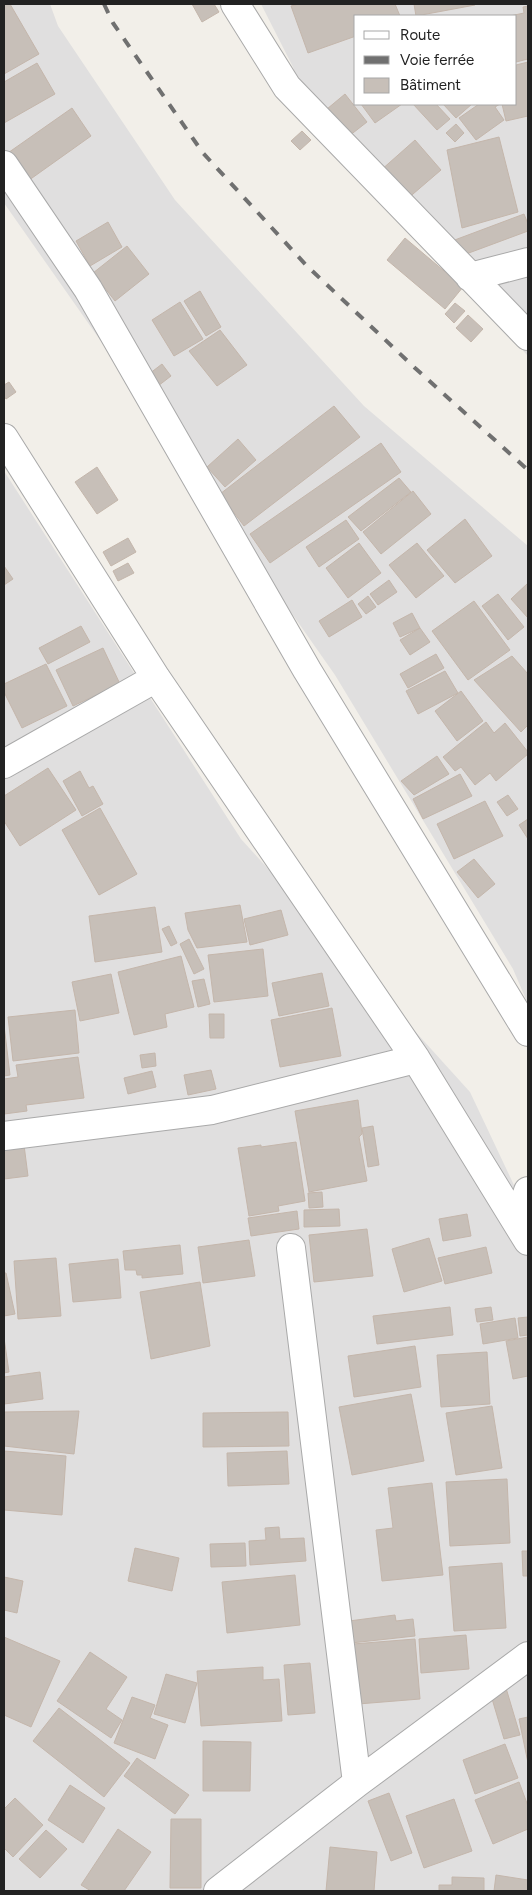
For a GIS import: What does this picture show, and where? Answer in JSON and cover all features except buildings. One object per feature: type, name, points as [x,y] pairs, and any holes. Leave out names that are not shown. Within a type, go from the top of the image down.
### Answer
[{"type":"street","points":[[235,4],[286,86],[528,336]]},
{"type":"street","points":[[4,165],[88,289],[307,670],[528,1032]]},
{"type":"street","points":[[470,277],[528,262]]},
{"type":"street","points":[[4,438],[156,678],[416,1059],[523,1232]]},
{"type":"street","points":[[4,764],[156,678]]},
{"type":"street","points":[[4,1136],[212,1110],[416,1059]]},
{"type":"street","points":[[523,1232],[528,1190]]},
{"type":"street","points":[[291,1248],[356,1783]]},
{"type":"street","points":[[218,1891],[356,1783],[528,1656]]},
{"type":"shaded area","points":[[4,4],[50,4],[58,26],[175,200],[364,406],[528,546],[528,1004],[513,969],[335,675],[4,203]]},
{"type":"shaded area","points":[[261,4],[528,4],[528,356],[315,131],[293,67]]},
{"type":"shaded area","points":[[4,471],[241,839],[470,1092],[528,1215],[528,1891],[4,1891]]},
{"type":"railway","points":[[104,4],[113,23],[203,153],[306,265],[415,368],[528,470]]}]
